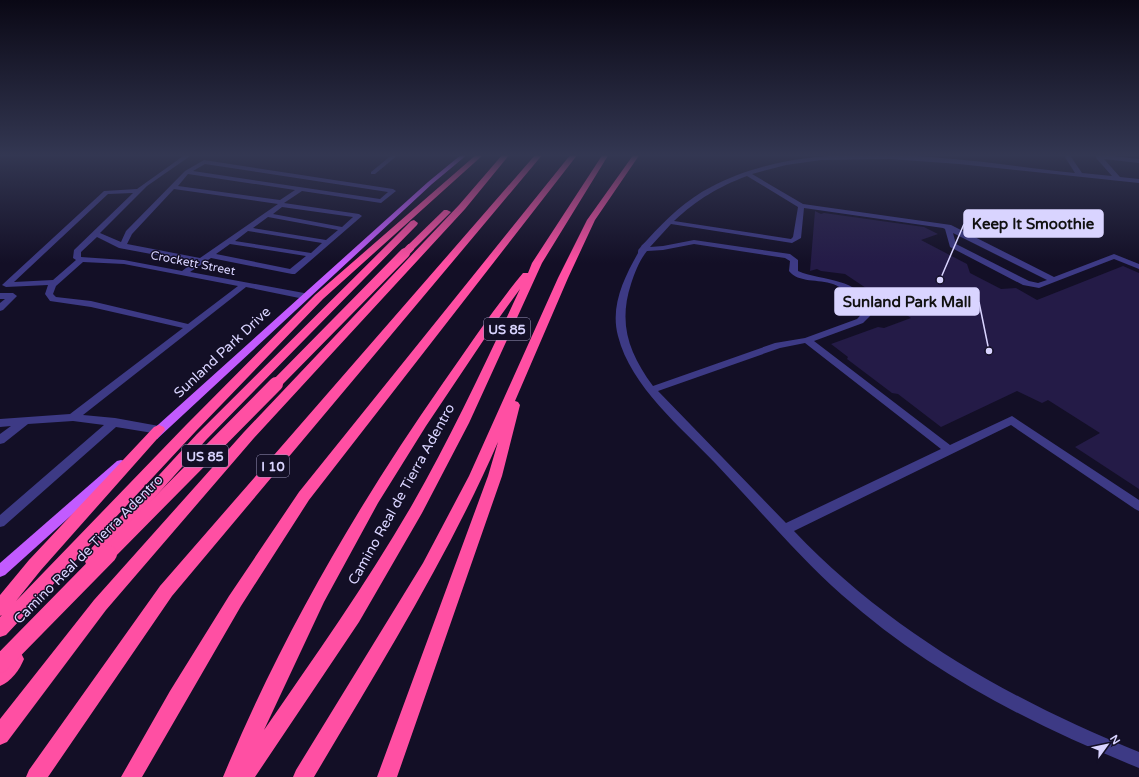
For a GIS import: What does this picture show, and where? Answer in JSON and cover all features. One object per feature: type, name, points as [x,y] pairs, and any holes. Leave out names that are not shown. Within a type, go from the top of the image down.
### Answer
[{"type":"highway","points":[[0,629],[191,428],[319,297],[440,190]]},
{"type":"highway","points":[[0,677],[93,558],[169,471],[256,379],[394,244],[443,190]]},
{"type":"highway","name":"Camino Real de Tierra Adentro","points":[[0,664],[410,248],[469,190]]},
{"type":"highway","points":[[0,735],[100,605],[249,435],[476,190]]},
{"type":"highway","name":"I 10","points":[[36,777],[166,592],[509,190]]},
{"type":"highway","points":[[131,777],[176,698],[235,601],[304,496],[546,190]]},
{"type":"highway","name":"Camino Real de Tierra Adentro","points":[[243,777],[353,616],[417,510],[463,422],[537,263],[583,190]]},
{"type":"highway","points":[[303,777],[429,568],[465,497],[526,364],[563,278],[591,220],[612,190]]},
{"type":"highway","points":[[233,777],[278,677],[316,601],[350,538],[379,489],[432,408],[505,301],[537,263]]},
{"type":"highway","points":[[387,777],[494,476],[526,364]]},
{"type":"highway","points":[[0,608],[35,564],[160,430]]},
{"type":"main road","name":"Sunland Park Drive","points":[[0,571],[160,430],[304,296],[422,190]]},
{"type":"street","points":[[122,246],[129,234],[171,190]]},
{"type":"street","points":[[195,190],[359,216],[292,272],[209,255]]},
{"type":"street","points":[[184,273],[266,216],[298,190]]},
{"type":"street","points":[[309,190],[381,201],[393,191],[388,190]]},
{"type":"street","points":[[708,190],[691,202],[643,248],[626,286],[621,308],[620,322],[622,336],[641,375],[651,390],[831,576],[859,601],[940,662],[1044,719],[1139,760]]},
{"type":"street","points":[[775,190],[802,206],[948,227],[1054,280]]},
{"type":"street","points":[[140,191],[77,252],[79,259],[52,285],[49,294],[53,299],[91,304],[190,327]]},
{"type":"street","points":[[4,284],[106,192],[140,191]]},
{"type":"street","points":[[669,222],[792,240],[797,238],[802,206]]},
{"type":"street","points":[[266,216],[344,229]]},
{"type":"street","points":[[948,227],[953,245],[1022,282],[1039,286],[1114,256],[1139,267]]},
{"type":"street","points":[[247,229],[327,242]]},
{"type":"street","points":[[96,234],[122,246],[201,261]]},
{"type":"street","points":[[228,242],[312,255]]},
{"type":"street","points":[[643,248],[657,250],[683,243],[694,242],[787,256],[794,260],[793,271],[795,273],[837,284],[859,298],[867,306],[867,311],[864,318],[807,340],[778,345],[651,390]]},
{"type":"street","name":"Crockett Street","points":[[79,259],[124,262],[304,296]]},
{"type":"street","points":[[4,284],[56,282]]},
{"type":"street","points":[[74,417],[244,285]]},
{"type":"street","points":[[0,296],[12,296],[0,308]]},
{"type":"street","points":[[807,340],[949,450]]},
{"type":"street","points":[[0,423],[74,417],[160,430]]},
{"type":"street","points":[[785,529],[1012,420],[1139,506]]},
{"type":"street","points":[[0,440],[25,421]]},
{"type":"street","points":[[0,522],[115,422]]},
{"type":"building","points":[[815,211],[821,214],[824,213],[924,227],[938,234],[921,240],[967,264],[970,273],[1001,289],[1016,288],[1037,300],[1123,266],[1139,273],[1139,489],[1075,447],[1100,433],[1048,400],[1042,403],[1017,391],[941,427],[898,394],[892,393],[847,359],[848,357],[831,344],[878,327],[884,328],[911,318],[845,274],[821,271],[817,269],[810,271]]},
{"type":"place","name":"Keep It Smoothie","points":[[940,280]]},
{"type":"place","name":"Sunland Park Mall","points":[[989,351]]}]
